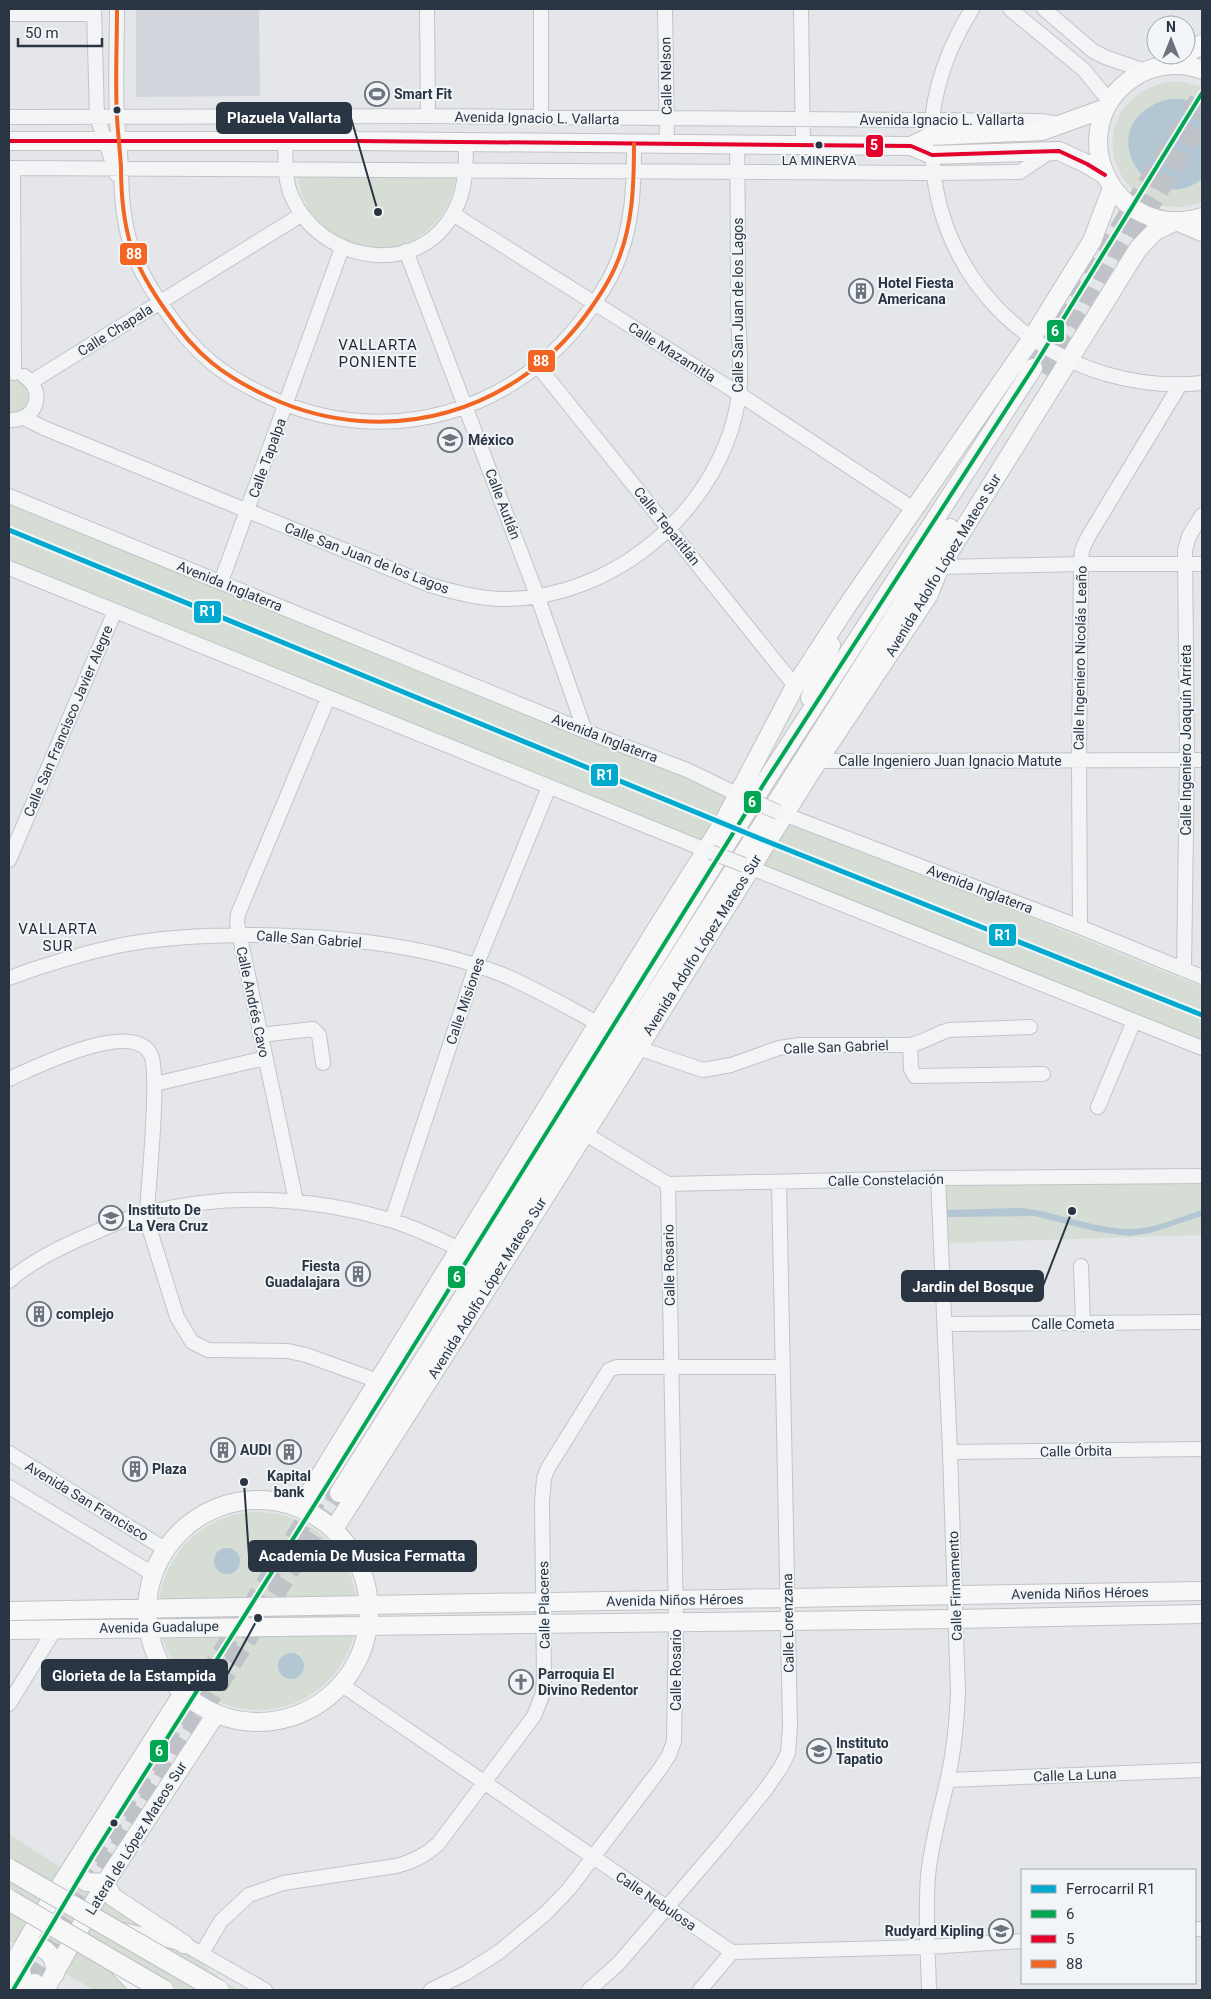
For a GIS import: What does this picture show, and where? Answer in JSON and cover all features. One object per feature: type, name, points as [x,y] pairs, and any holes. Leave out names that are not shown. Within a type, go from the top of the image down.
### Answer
[{"type":"highway","points":[[9,1867],[218,1990]]},
{"type":"highway","points":[[10,1903],[163,1990]]},
{"type":"main road","points":[[300,1508],[599,1024],[709,852],[742,797],[795,686],[847,606],[1032,338],[1092,241],[1109,182],[1100,159],[1098,141],[1100,124],[1108,105],[1125,84],[1145,71],[1163,66],[1179,65],[1202,70]]},
{"type":"main road","name":"Avenida Ignacio L. Vallarta","points":[[912,146],[932,129],[1042,131],[1064,124],[1108,105]]},
{"type":"main road","points":[[307,116],[357,141]]},
{"type":"main road","name":"Avenida Ignacio L. Vallarta","points":[[9,141],[357,141],[912,146],[932,155],[1059,151],[1075,158],[1109,182],[1125,202],[1140,212],[1158,219],[1176,221]]},
{"type":"main road","points":[[1176,221],[1202,217]]},
{"type":"main road","points":[[1176,221],[1202,232]]},
{"type":"main road","name":"Avenida Adolfo López Mateos Sur","points":[[334,1528],[518,1240],[638,1048],[748,866],[928,596],[940,567],[1138,249],[1155,231],[1176,221]]},
{"type":"main road","name":"Avenida Adolfo López Mateos Sur","points":[[333,1489],[530,1176],[825,727],[1039,371],[794,737],[530,1176]]},
{"type":"main road","points":[[825,727],[860,685],[920,592],[940,567]]},
{"type":"main road","points":[[794,737],[847,606]]},
{"type":"main road","points":[[476,1223],[530,1176]]},
{"type":"main road","points":[[518,1240],[530,1176]]},
{"type":"main road","points":[[263,1500],[282,1502],[300,1508],[334,1528],[351,1548],[363,1572],[369,1606],[369,1625],[360,1657],[342,1685],[311,1709],[292,1717],[254,1722],[234,1720],[216,1714],[183,1693],[168,1677],[154,1652],[147,1619],[153,1574],[166,1549],[177,1534],[208,1512],[225,1505],[263,1500]]},
{"type":"main road","name":"Avenida Niños Héroes","points":[[147,1619],[369,1606],[1202,1591]]},
{"type":"main road","name":"Avenida Guadalupe","points":[[9,1611],[147,1619],[369,1625]]},
{"type":"main road","name":"Avenida Niños Héroes","points":[[369,1625],[788,1621],[1202,1614]]},
{"type":"main road","name":"Avenida Guadalupe","points":[[9,1630],[55,1629],[147,1619]]},
{"type":"main road","points":[[22,1973],[47,1907],[183,1693]]},
{"type":"main road","name":"Lateral de López Mateos Sur","points":[[22,1973],[55,1974],[105,1883],[216,1714]]},
{"type":"main road","points":[[78,1858],[77,1869],[82,1879],[91,1884],[105,1883],[113,1897],[184,1944]]},
{"type":"main road","points":[[22,1973],[30,1947],[41,1947],[46,1950],[55,1963],[55,1974]]},
{"type":"street","points":[[111,141],[117,117],[117,9]]},
{"type":"street","points":[[427,9],[428,116]]},
{"type":"street","points":[[541,9],[541,117]]},
{"type":"street","name":"Calle Nelson","points":[[665,9],[666,144]]},
{"type":"street","points":[[801,9],[803,145]]},
{"type":"street","points":[[972,9],[952,44],[938,82],[932,129],[933,173],[937,194],[946,226],[964,265],[994,306],[1032,338],[1068,360],[1092,370],[1141,383],[1180,385],[1202,383]]},
{"type":"street","points":[[1010,9],[1084,70],[1108,105]]},
{"type":"street","points":[[1044,9],[1093,51],[1105,58],[1145,71]]},
{"type":"street","points":[[9,14],[94,12],[97,117],[111,141],[131,246],[143,275],[178,329],[203,356],[240,382],[287,405],[316,415],[379,423],[411,421],[465,407],[517,381],[538,366],[569,336],[594,304],[616,265],[630,216],[634,144]]},
{"type":"street","name":"Avenida Ignacio L. Vallarta","points":[[9,117],[428,116],[802,119],[932,129]]},
{"type":"street","points":[[285,141],[286,169],[291,196],[301,215],[326,238],[342,248],[362,254],[385,255],[406,251],[422,244],[437,233],[453,214],[463,190],[466,170],[466,142]]},
{"type":"street","name":"Calle San Juan de los Lagos","points":[[24,418],[44,428],[247,511],[430,585],[452,592],[501,599],[537,595],[588,582],[624,564],[669,528],[690,506],[705,484],[718,462],[727,439],[739,394],[737,144]]},
{"type":"street","points":[[9,420],[24,418],[34,408],[36,401],[31,382],[26,377],[11,374],[11,168],[118,173],[286,169],[1020,172],[1051,151]]},
{"type":"street","name":"Calle Mazamitla","points":[[453,214],[739,394],[915,510]]},
{"type":"street","name":"Calle Chapala","points":[[31,382],[301,215]]},
{"type":"street","name":"Calle Tapalpa","points":[[221,582],[287,405],[342,248]]},
{"type":"street","name":"Calle Autlán","points":[[406,251],[537,595],[585,730]]},
{"type":"street","name":"Calle Tepatitlán","points":[[538,366],[795,686]]},
{"type":"street","name":"Calle Ingeniero Nicolás Leaño","points":[[1080,927],[1080,564],[1082,550],[1180,385]]},
{"type":"street","name":"Avenida Inglaterra","points":[[9,496],[687,770],[742,797],[1080,927],[1202,977]]},
{"type":"street","name":"Calle Ingeniero Joaquín Arrieta","points":[[1184,970],[1187,760],[1185,550],[1189,536],[1202,515]]},
{"type":"street","points":[[940,567],[1202,564]]},
{"type":"street","points":[[9,570],[115,610],[709,852],[1202,1048]]},
{"type":"street","name":"Calle San Francisco Javier Alegre","points":[[9,860],[115,610]]},
{"type":"street","name":"Calle Andrés Cavo","points":[[296,1201],[238,935],[237,923],[238,914],[328,698]]},
{"type":"street","name":"Calle Ingeniero Juan Ignacio Matute","points":[[818,761],[1202,760]]},
{"type":"street","name":"Calle Misiones","points":[[392,1220],[476,966],[549,787]]},
{"type":"street","name":"Calle San Gabriel","points":[[9,978],[39,967],[118,946],[201,936],[300,935],[360,941],[417,950],[476,966],[502,975],[539,992],[599,1024]]},
{"type":"street","points":[[1098,1107],[1134,1020]]},
{"type":"street","points":[[1030,1027],[948,1030],[940,1032],[916,1044],[911,1069],[912,1073],[920,1077],[1043,1074]]},
{"type":"street","points":[[260,1035],[313,1029],[319,1035],[323,1063]]},
{"type":"street","points":[[9,1080],[94,1045],[118,1041],[142,1045],[150,1052],[153,1059],[155,1084],[146,1213],[177,1317],[192,1342],[208,1350],[288,1351],[306,1355],[378,1381]]},
{"type":"street","name":"Calle San Gabriel","points":[[638,1048],[703,1070],[731,1065],[779,1048],[916,1044]]},
{"type":"street","points":[[155,1084],[265,1058]]},
{"type":"street","points":[[584,1133],[668,1184]]},
{"type":"street","name":"Calle Constelación","points":[[668,1184],[938,1178],[1202,1176]]},
{"type":"street","name":"Calle Firmamento","points":[[929,1990],[928,1876],[957,1726],[958,1692],[956,1596],[938,1178]]},
{"type":"street","name":"Calle Lorenzana","points":[[589,1990],[619,1963],[766,1789],[781,1767],[788,1752],[790,1726],[788,1598],[778,1182]]},
{"type":"street","name":"Calle Rosario","points":[[431,1990],[466,1973],[499,1952],[569,1889],[669,1755],[674,1741],[676,1724],[676,1622],[668,1184]]},
{"type":"street","points":[[9,1281],[66,1244],[146,1213],[222,1200],[296,1201],[344,1208],[392,1220],[460,1249]]},
{"type":"street","points":[[1080,1266],[1083,1324]]},
{"type":"street","name":"Calle Cometa","points":[[944,1324],[1202,1322]]},
{"type":"street","name":"Calle Placeres","points":[[202,1953],[222,1921],[249,1895],[283,1883],[396,1866],[413,1862],[426,1855],[438,1844],[534,1716],[540,1705],[544,1678],[542,1502],[544,1478],[548,1468],[610,1370],[617,1367],[782,1367]]},
{"type":"street","name":"Calle Órbita","points":[[950,1452],[1202,1449]]},
{"type":"street","name":"Avenida San Francisco","points":[[9,1453],[166,1549]]},
{"type":"street","name":"Avenida San Francisco","points":[[9,1488],[153,1574]]},
{"type":"street","points":[[9,1704],[55,1629]]},
{"type":"street","name":"Calle Nebulosa","points":[[342,1685],[732,1952]]},
{"type":"street","name":"Calle La Luna","points":[[948,1780],[1202,1770]]},
{"type":"street","points":[[9,1867],[47,1907],[82,1926],[184,1944],[263,1990]]},
{"type":"street","points":[[10,1903],[47,1907]]},
{"type":"street","points":[[82,1926],[138,1990]]},
{"type":"street","points":[[700,1990],[732,1952],[928,1947],[1021,1941]]},
{"type":"shaded area","points":[[136,9],[259,9],[260,96],[136,97]]},
{"type":"shaded area","points":[[1183,82],[1202,87],[1202,202],[1177,207],[1154,203],[1136,192],[1122,176],[1114,156],[1113,135],[1120,115],[1136,96],[1160,84]]},
{"type":"shaded area","points":[[299,175],[454,175],[456,177],[451,197],[442,214],[431,228],[417,238],[400,245],[383,248],[364,246],[345,240],[322,226],[306,204],[299,186]]},
{"type":"shaded area","points":[[9,380],[23,384],[27,389],[27,402],[18,411],[9,412]]},
{"type":"shaded area","points":[[9,503],[1202,987],[1202,1040],[9,560]]},
{"type":"shaded area","points":[[1202,1183],[1202,1235],[947,1243],[937,1186]]},
{"type":"shaded area","points":[[258,1512],[287,1516],[305,1524],[328,1541],[345,1564],[353,1582],[357,1611],[353,1640],[345,1658],[328,1681],[305,1698],[287,1706],[258,1710],[229,1706],[211,1698],[188,1681],[171,1658],[163,1640],[159,1611],[163,1582],[171,1564],[188,1541],[211,1524],[229,1516]]},
{"type":"shaded area","points":[[9,1834],[183,1946],[221,1980],[239,1990],[94,1990],[9,1941]]},
{"type":"water","points":[[1169,99],[1184,99],[1202,108],[1202,179],[1181,189],[1162,188],[1146,178],[1134,163],[1128,145],[1131,127],[1144,111]]},
{"type":"water","points":[[1022,1208],[1101,1226],[1128,1229],[1156,1225],[1202,1210],[1202,1216],[1150,1233],[1130,1236],[1099,1232],[1034,1216],[946,1217],[944,1210]]},
{"type":"water","points":[[227,1548],[236,1552],[240,1561],[236,1570],[227,1574],[218,1570],[214,1561],[218,1552]]},
{"type":"water","points":[[291,1653],[300,1657],[304,1666],[300,1675],[291,1679],[282,1675],[278,1666],[282,1657]]},
{"type":"tunnel","points":[[1033,368],[1202,93]]},
{"type":"tunnel","points":[[1046,375],[1091,307],[1202,119]]},
{"type":"tunnel","points":[[22,1975],[92,1857],[327,1485]]},
{"type":"tunnel","points":[[104,1870],[339,1493]]},
{"type":"tunnel","points":[[35,1983],[87,1898]]},
{"type":"rail line","name":"R1","points":[[9,530],[761,839],[1202,1015]]},
{"type":"transit line","name":"88","points":[[117,9],[116,104],[122,197],[128,236],[141,271],[177,326],[188,340],[212,363],[254,390],[315,414],[360,421],[404,420],[448,412],[489,397],[527,374],[561,344],[591,308],[614,271],[622,251],[629,221],[633,190],[634,144]]},
{"type":"transit line","name":"6","points":[[13,1990],[92,1857],[327,1485],[765,782],[1033,368],[1202,93]]},
{"type":"transit line","name":"5","points":[[9,141],[357,141],[911,146],[932,155],[1059,151],[1105,175]]},
{"type":"place","name":"Smart Fit","points":[[377,94]]},
{"type":"place","name":"LA MINERVA","points":[[819,145]]},
{"type":"place","name":"Plazuela Vallarta","points":[[378,212]]},
{"type":"place","name":"Hotel Fiesta Americana","points":[[861,291]]},
{"type":"place","name":"México","points":[[450,440]]},
{"type":"place","name":"Jardin del Bosque","points":[[1072,1211]]},
{"type":"place","name":"Instituto De La Vera Cruz","points":[[111,1218]]},
{"type":"place","name":"Fiesta Guadalajara","points":[[358,1274]]},
{"type":"place","name":"complejo","points":[[39,1314]]},
{"type":"place","name":"AUDI","points":[[223,1450]]},
{"type":"place","name":"Kapital bank","points":[[289,1452]]},
{"type":"place","name":"Plaza","points":[[135,1469]]},
{"type":"place","name":"Academia De Musica Fermatta","points":[[244,1482]]},
{"type":"place","name":"Glorieta de la Estampida","points":[[258,1618]]},
{"type":"place","name":"Parroquia El Divino Redentor","points":[[521,1682]]},
{"type":"place","name":"Instituto Tapatio","points":[[819,1751]]},
{"type":"place","name":"Rudyard Kipling","points":[[1001,1931]]},
{"type":"district","name":"VALLARTA PONIENTE","points":[[378,354]]},
{"type":"district","name":"VALLARTA SUR","points":[[58,938]]}]
